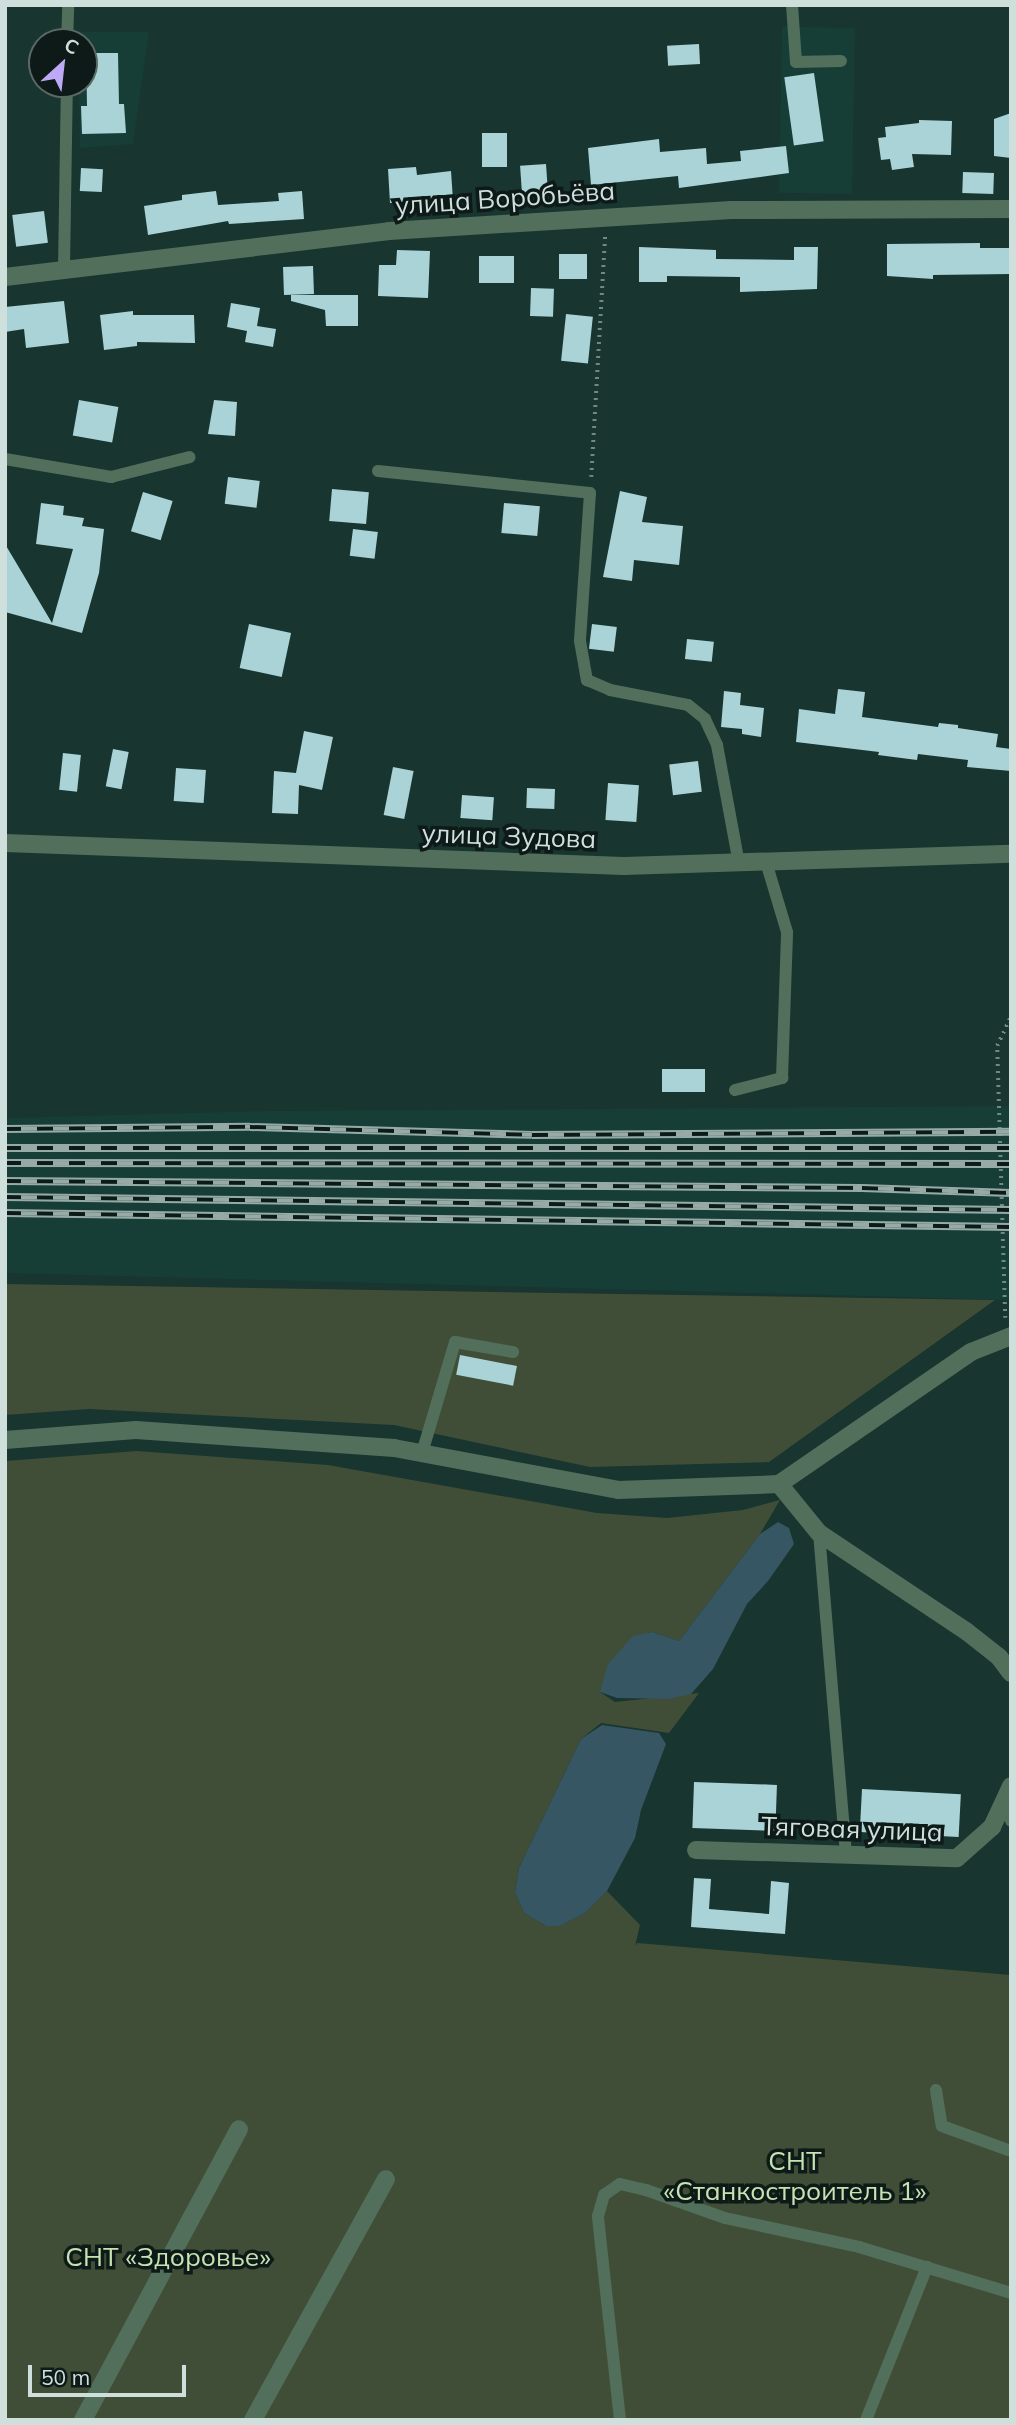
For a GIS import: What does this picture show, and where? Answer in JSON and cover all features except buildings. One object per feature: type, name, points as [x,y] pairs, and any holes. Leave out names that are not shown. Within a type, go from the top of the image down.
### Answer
[{"type":"street","name":"улица Воробьёва","points":[[5,277],[389,231],[731,210],[1011,209]]},
{"type":"street","name":"улица Зудова","points":[[5,843],[611,865],[739,864],[1011,854]]},
{"type":"street","points":[[5,1440],[135,1430],[394,1448],[618,1490],[779,1483],[971,1352],[1009,1340]]},
{"type":"street","points":[[779,1483],[819,1532],[966,1631],[999,1657],[1011,1673]]},
{"type":"street","name":"Тяговая улица","points":[[696,1850],[957,1858],[992,1827],[1008,1793]]},
{"type":"street","points":[[83,2420],[239,2129]]},
{"type":"street","points":[[253,2420],[386,2179]]},
{"type":"lane","points":[[67,28],[68,5]]},
{"type":"lane","points":[[792,5],[796,62],[841,61]]},
{"type":"lane","points":[[64,268],[67,98]]},
{"type":"lane","points":[[5,459],[111,477],[190,457]]},
{"type":"lane","points":[[378,471],[590,493],[580,641],[587,680],[610,690],[688,705],[705,719],[717,745],[739,864]]},
{"type":"lane","points":[[735,1090],[782,1078],[787,932],[766,862]]},
{"type":"lane","points":[[422,1453],[455,1342],[513,1352]]},
{"type":"lane","points":[[819,1532],[846,1855]]},
{"type":"lane","points":[[1008,1793],[1011,1821]]},
{"type":"lane","points":[[936,2090],[942,2126],[1011,2151]]},
{"type":"lane","points":[[620,2420],[598,2216],[604,2195],[620,2184],[646,2190],[724,2218],[859,2247],[1011,2293]]},
{"type":"lane","points":[[866,2420],[927,2267]]},
{"type":"path","points":[[590,493],[606,218]]},
{"type":"path","points":[[1009,1340],[998,1046],[1011,1016]]},
{"type":"shaded area","points":[[782,27],[855,28],[852,194],[779,193]]},
{"type":"shaded area","points":[[98,32],[149,32],[133,144],[80,148],[79,98],[98,98]]},
{"type":"shaded area","points":[[1011,1106],[1011,1300],[5,1273],[5,1118],[270,1111]]},
{"type":"green space","points":[[5,1284],[995,1300],[769,1462],[590,1467],[394,1425],[89,1409],[5,1415]]},
{"type":"green space","points":[[137,1451],[328,1465],[597,1513],[667,1518],[743,1510],[780,1500],[760,1534],[679,1641],[653,1632],[600,1692],[615,1702],[699,1693],[669,1733],[601,1723],[581,1739],[519,1868],[515,1892],[524,1913],[546,1926],[560,1926],[585,1913],[607,1891],[640,1925],[635,1946],[637,1943],[1011,1975],[1011,2420],[5,2420],[5,1461]]},
{"type":"water","points":[[778,1522],[789,1528],[794,1544],[768,1581],[747,1604],[713,1669],[691,1694],[668,1699],[617,1698],[600,1692],[608,1664],[633,1636],[653,1632],[679,1641],[760,1534]]},
{"type":"water","points":[[602,1725],[659,1733],[666,1744],[641,1810],[635,1838],[607,1891],[585,1913],[560,1926],[546,1926],[524,1913],[515,1892],[519,1868],[581,1739]]},
{"type":"railway","points":[[5,1129],[250,1127],[532,1135],[1011,1132]]},
{"type":"railway","points":[[5,1148],[1011,1148]]},
{"type":"railway","points":[[5,1163],[1011,1164]]},
{"type":"railway","points":[[5,1181],[862,1188],[1011,1193]]},
{"type":"railway","points":[[5,1197],[1011,1210]]},
{"type":"railway","points":[[5,1213],[1011,1227]]},
{"type":"park label","name":"СНТ «Станкостроитель 1»","points":[[795,2176]]},
{"type":"park label","name":"СНТ «Здоровье»","points":[[168,2257]]}]
